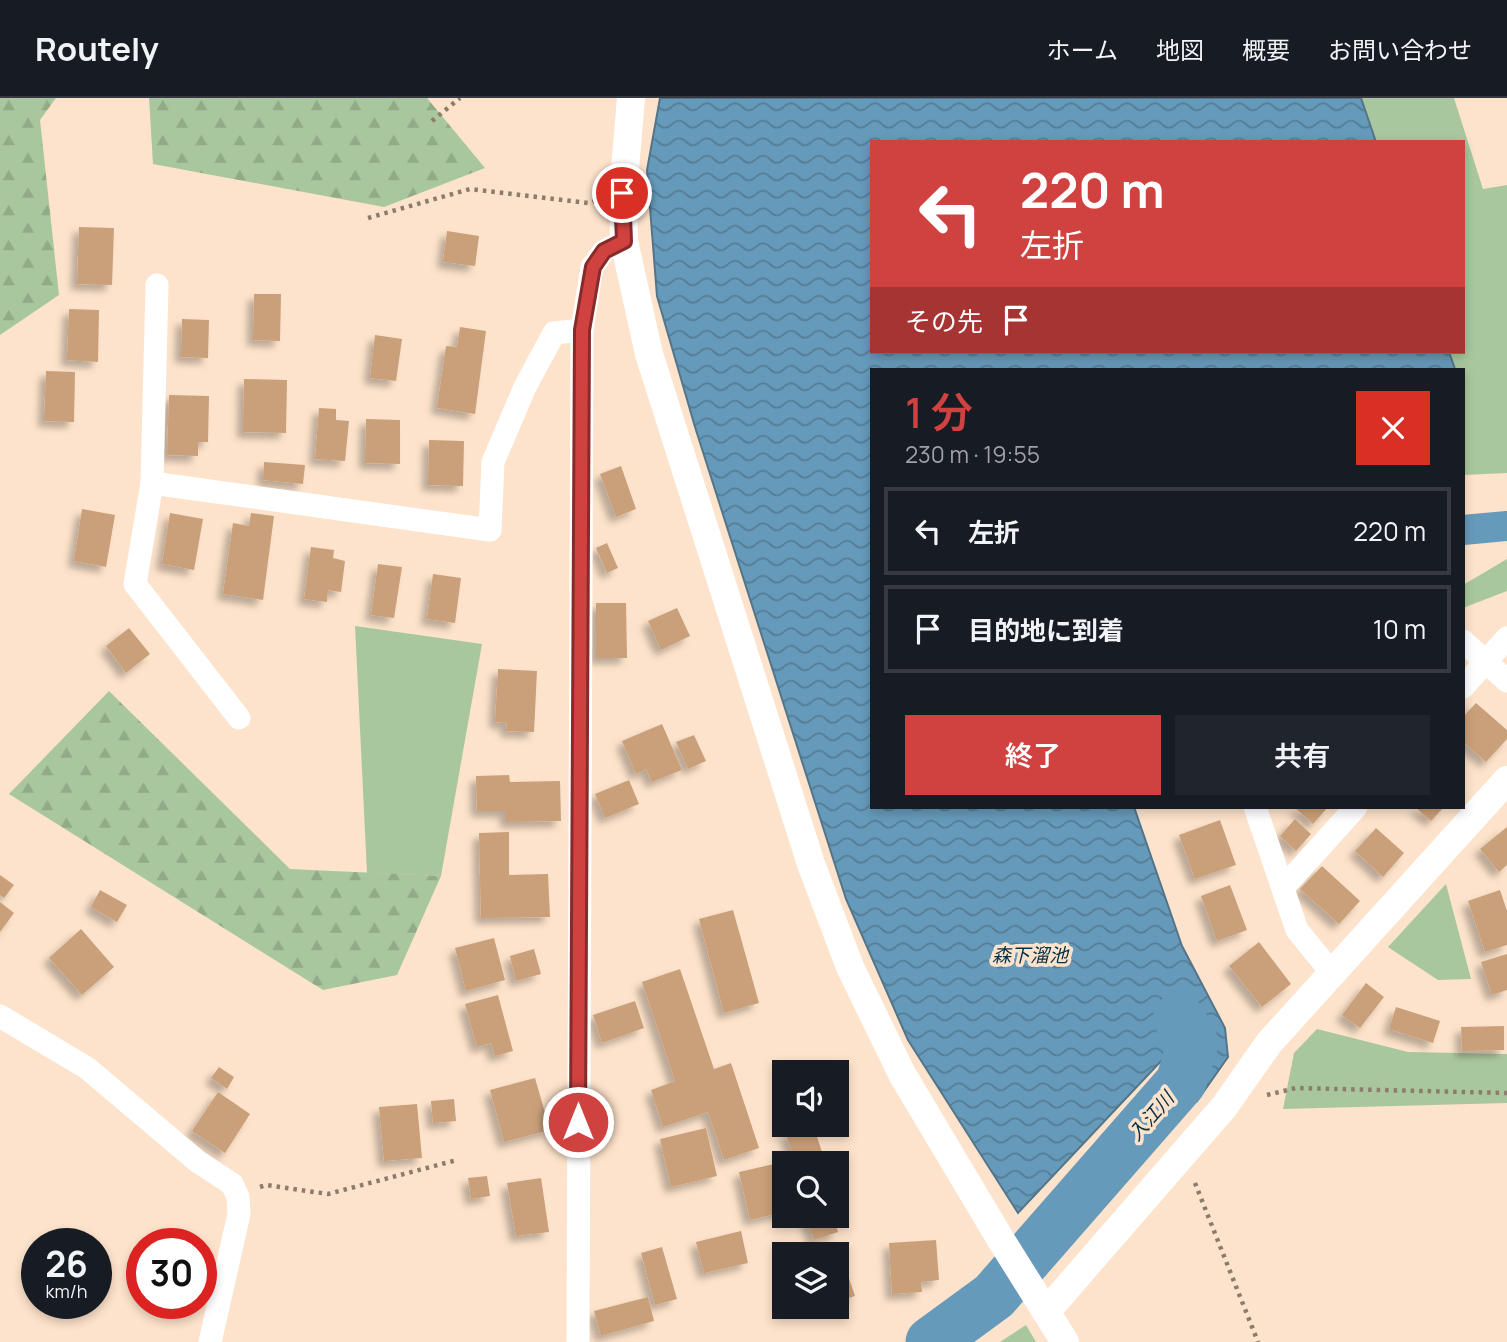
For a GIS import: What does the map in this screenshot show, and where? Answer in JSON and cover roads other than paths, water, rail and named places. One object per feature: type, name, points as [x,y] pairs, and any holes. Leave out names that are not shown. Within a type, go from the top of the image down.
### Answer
[{"type":"street","points":[[631,98],[622,193],[624,241],[657,380],[811,864],[850,967],[902,1074],[1065,1342]]},
{"type":"street","points":[[578,1342],[582,330],[593,267],[604,251],[624,241]]},
{"type":"street","points":[[158,285],[152,482],[135,584],[239,719]]},
{"type":"street","points":[[152,482],[490,530],[493,462],[524,387],[554,333],[582,330]]},
{"type":"street","points":[[1465,685],[1507,638]]},
{"type":"street","points":[[1465,644],[1507,681]]},
{"type":"street","points":[[1041,1304],[1183,1154],[1224,1107],[1269,1043],[1507,780]]},
{"type":"street","points":[[1256,809],[1297,930],[1332,973]]},
{"type":"street","points":[[1283,888],[1354,809]]},
{"type":"street","points":[[0,1016],[87,1068],[197,1161],[232,1184],[238,1197],[239,1214],[210,1342]]},
{"type":"water","name":"森下溜池","points":[[660,98],[1361,98],[1375,140],[870,140],[870,354],[1450,354],[1455,368],[870,368],[870,809],[1135,809],[1182,946],[1225,1028],[1228,1057],[1197,1101],[1162,1060],[1018,1213],[908,1040],[846,899],[695,427],[657,296],[647,170]]},
{"type":"waterway","name":"入江川","points":[[1465,530],[1507,526]]},
{"type":"waterway","name":"入江川","points":[[931,1342],[994,1296],[1181,1082],[1193,1043],[1179,1018]]}]
